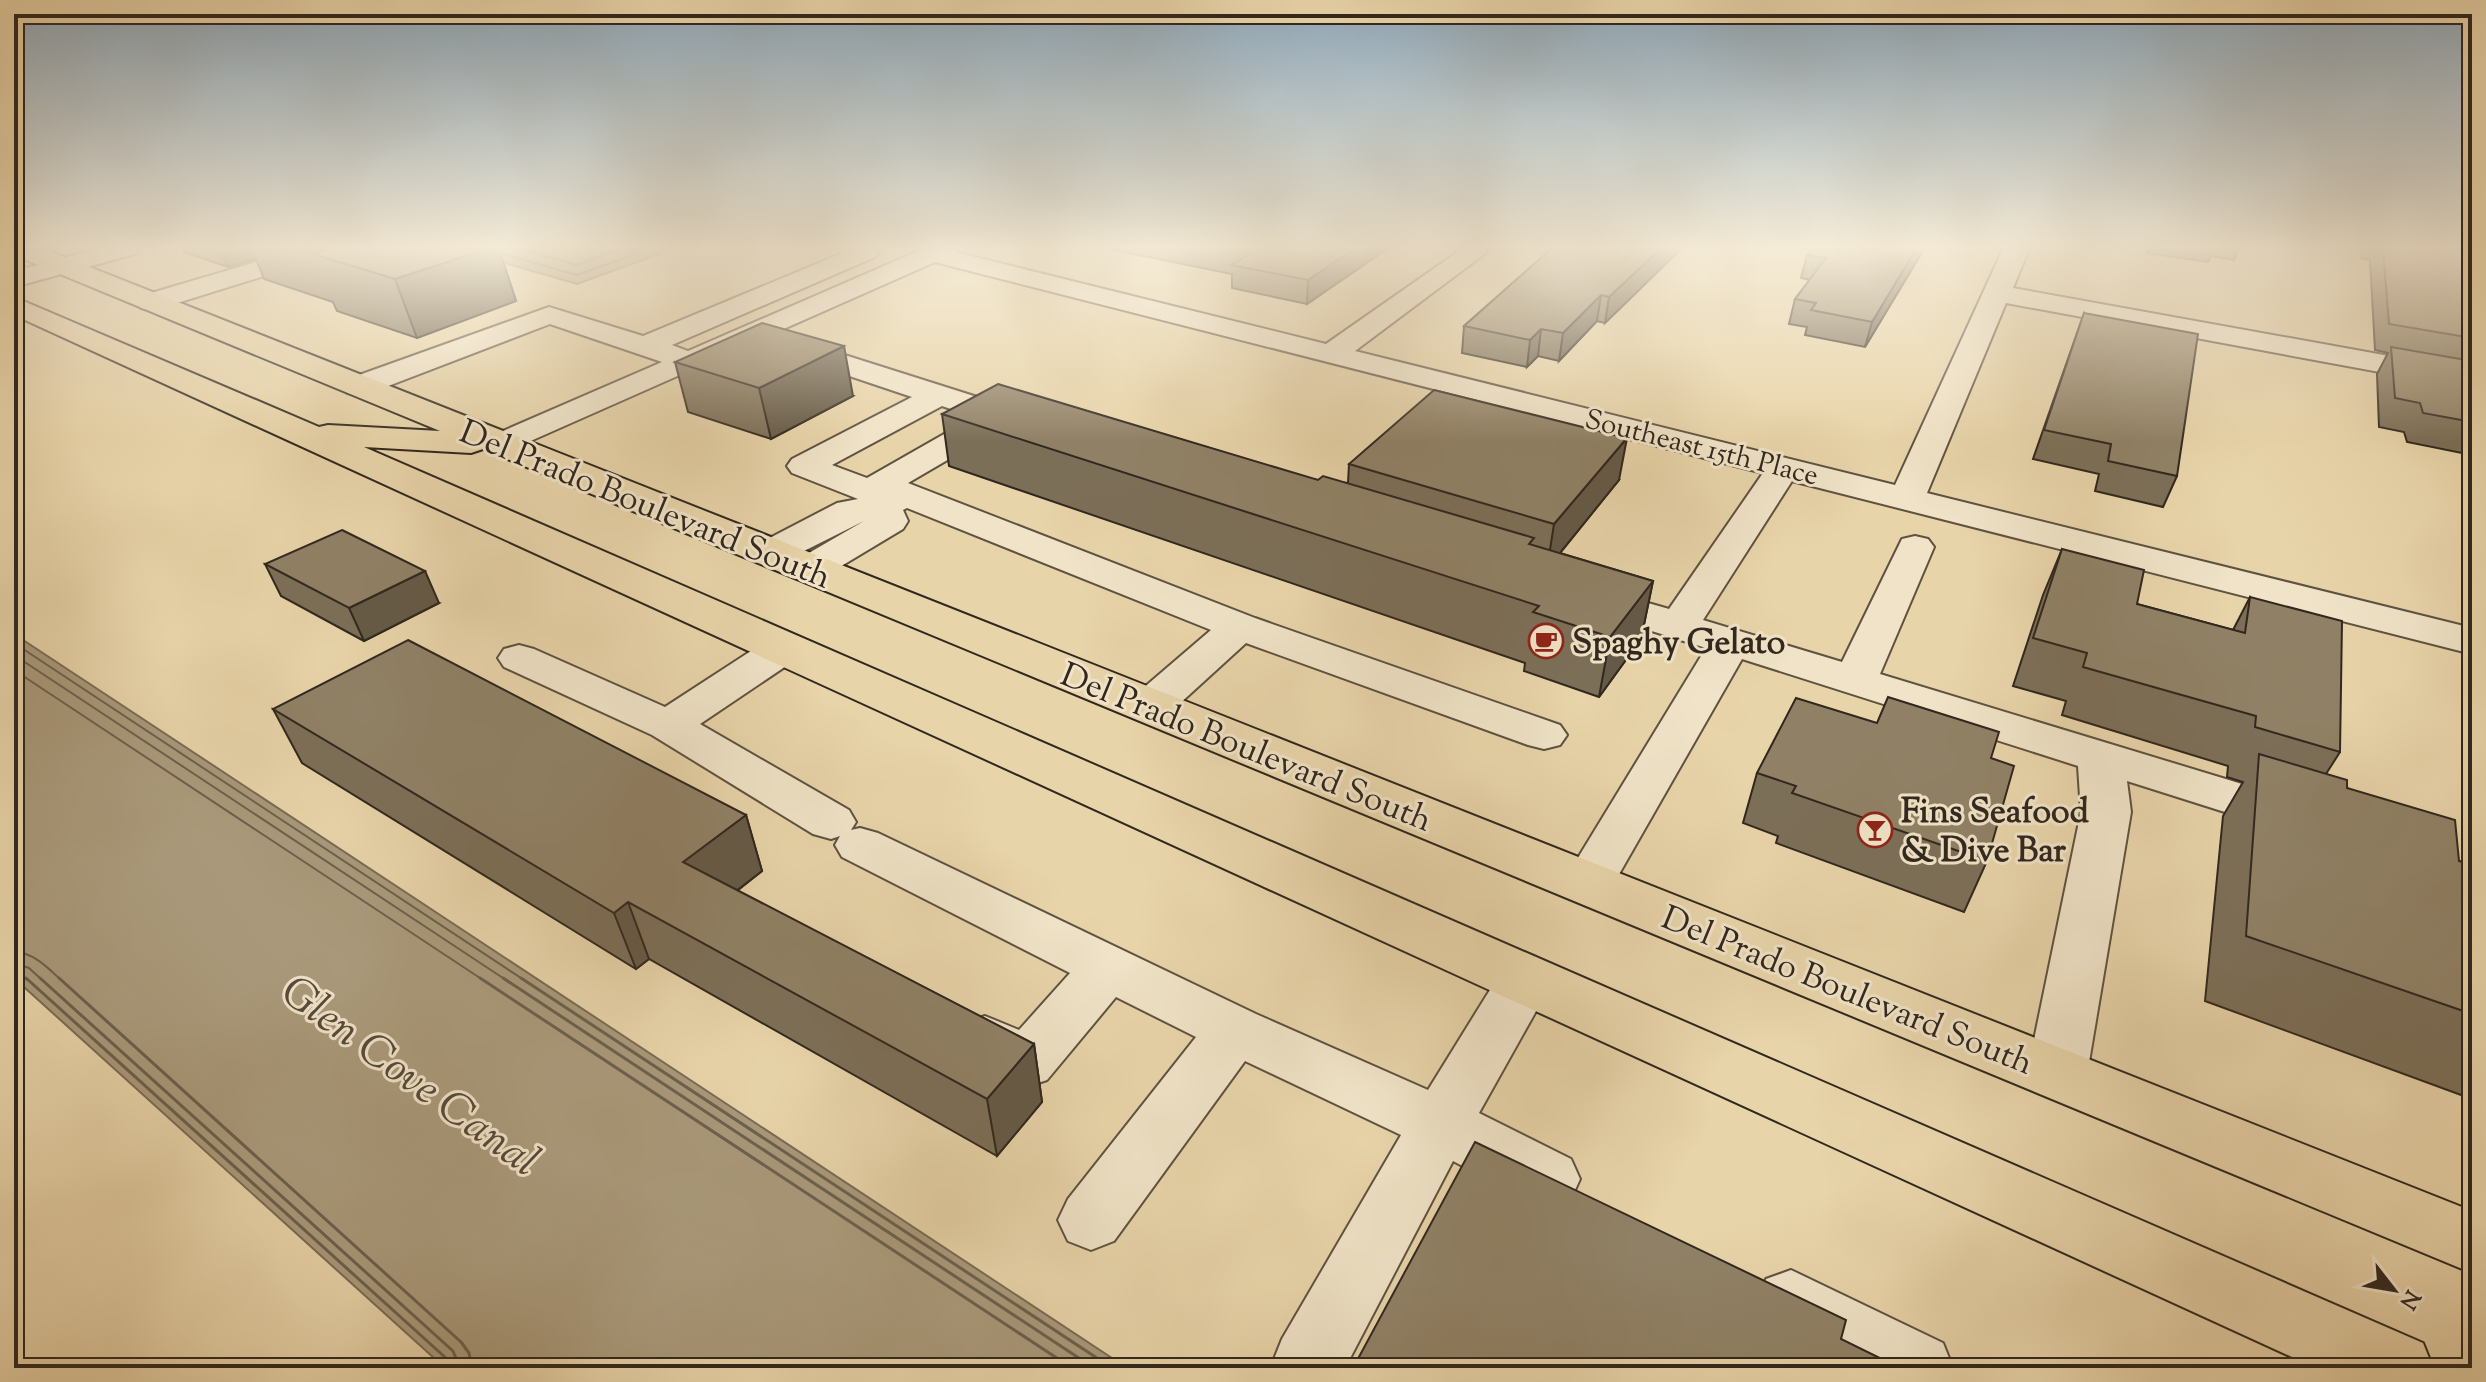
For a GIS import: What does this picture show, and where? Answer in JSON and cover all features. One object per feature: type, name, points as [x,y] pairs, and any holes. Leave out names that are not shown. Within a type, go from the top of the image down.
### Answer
[{"type":"main road","name":"Del Prado Boulevard South","points":[[33,313],[2397,1368]]},
{"type":"main road","name":"Del Prado Boulevard South","points":[[179,313],[2472,1242]]},
{"type":"main road","points":[[298,433],[501,444]]},
{"type":"street","points":[[645,346],[721,313]]},
{"type":"street","points":[[501,444],[798,313]]},
{"type":"street","name":"Southeast 15th Place","points":[[1178,313],[2472,641]]},
{"type":"street","points":[[1333,353],[1388,313]]},
{"type":"street","points":[[1907,498],[1988,313]]},
{"type":"street","points":[[2109,313],[2472,380]]},
{"type":"street","points":[[359,386],[549,315],[690,361]]},
{"type":"street","points":[[751,334],[1061,434]]},
{"type":"street","points":[[939,395],[804,466],[1544,735]]},
{"type":"street","points":[[894,501],[880,484],[1001,415]]},
{"type":"street","points":[[1678,626],[1784,467]]},
{"type":"street","points":[[790,561],[890,521],[894,501]]},
{"type":"street","points":[[1855,681],[1915,547]]},
{"type":"street","points":[[1558,588],[2323,826]]},
{"type":"street","points":[[1150,706],[1240,627]]},
{"type":"street","points":[[1588,884],[1731,642]]},
{"type":"street","points":[[668,725],[783,649]]},
{"type":"street","points":[[519,658],[668,725],[845,834],[1235,1030],[1440,1124],[1594,1203]]},
{"type":"street","points":[[2057,1074],[2106,812],[2101,757]]},
{"type":"street","points":[[943,1017],[1026,1063],[1109,967]]},
{"type":"street","points":[[1308,1364],[1440,1124],[1526,979]]},
{"type":"street","points":[[1091,1220],[1235,1030]]},
{"type":"street","points":[[1735,1275],[1917,1368]]},
{"type":"water","name":"Glen Cove Canal","points":[[14,634],[1127,1368],[445,1368],[14,978]]},
{"type":"building","points":[[1478,313],[1583,313],[1563,333],[1541,329],[1530,340],[1464,326]]},
{"type":"building","points":[[1829,313],[1877,313],[1872,322]]},
{"type":"building","points":[[2084,313],[2198,334],[2177,476],[2108,461],[2111,444],[2044,430]]},
{"type":"building","points":[[2388,313],[2472,313],[2472,338],[2389,324]]},
{"type":"building","points":[[762,323],[844,346],[759,388],[675,362]]},
{"type":"building","points":[[2391,347],[2472,361],[2472,422],[2423,413],[2420,403],[2395,398]]},
{"type":"building","points":[[998,384],[1318,480],[1323,476],[1534,538],[1529,544],[1653,581],[1610,637],[1533,612],[1539,606],[942,414]]},
{"type":"building","points":[[1434,390],[1627,438],[1554,524],[1349,464]]},
{"type":"building","points":[[342,530],[425,571],[349,608],[265,564]]},
{"type":"building","points":[[2062,549],[2144,570],[2137,604],[2245,633],[2250,597],[2342,621],[2340,752],[2255,727],[2256,716],[2083,667],[2087,653],[2033,638]]},
{"type":"building","points":[[408,640],[746,815],[683,862],[1034,1044],[987,1099],[628,902],[614,913],[273,709]]},
{"type":"building","points":[[1888,697],[1999,732],[1991,758],[2014,766],[1987,861],[1792,793],[1796,786],[1757,773],[1796,698],[1877,723]]},
{"type":"building","points":[[2259,754],[2347,780],[2347,788],[2455,820],[2459,861],[2472,865],[2472,1014],[2246,936]]},
{"type":"building","points":[[1475,1142],[1846,1320],[1841,1339],[1900,1368],[1353,1368]]},
{"type":"place","name":"Spaghy Gelato","points":[[1546,641]]},
{"type":"place","name":"Fins Seafood & Dive Bar","points":[[1875,830]]}]
